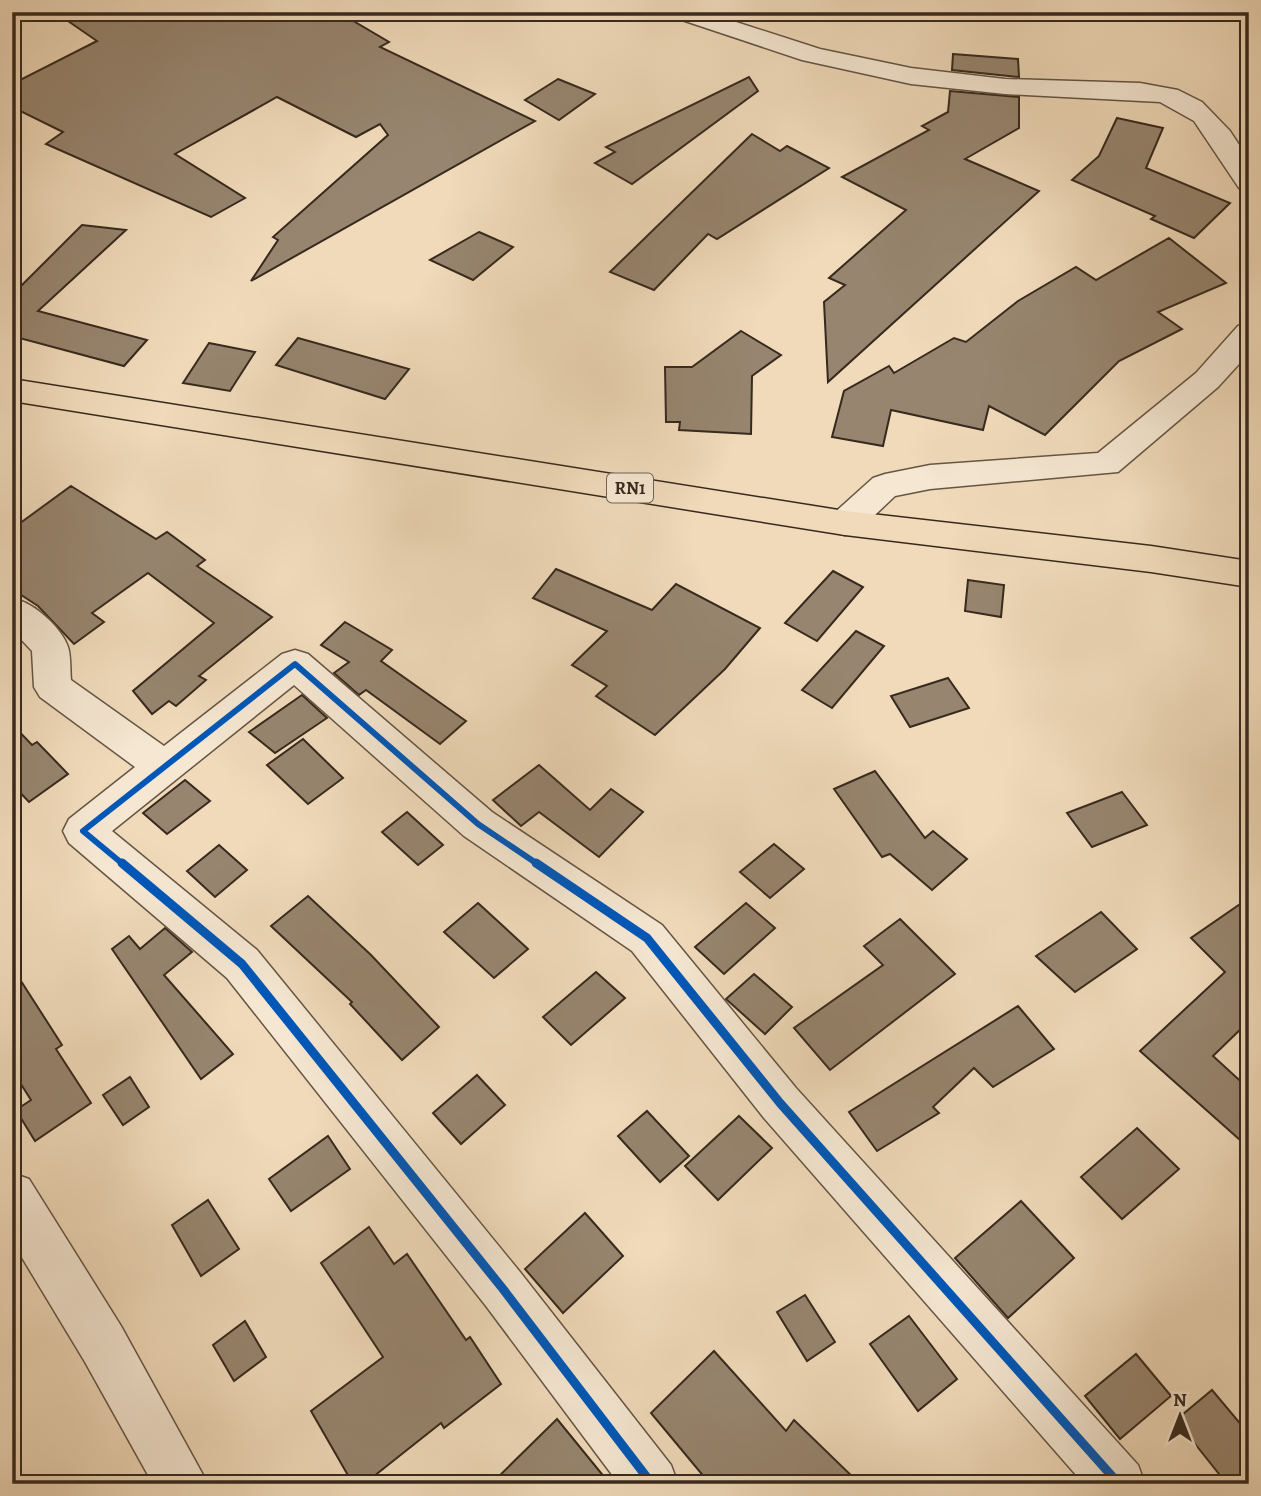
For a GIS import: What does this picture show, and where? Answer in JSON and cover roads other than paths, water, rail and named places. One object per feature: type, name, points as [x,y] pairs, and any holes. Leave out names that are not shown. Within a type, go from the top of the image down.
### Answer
[{"type":"highway","name":"RN1","points":[[12,390],[845,523],[1151,559],[1249,575]]},
{"type":"street","points":[[682,12],[722,28],[866,67],[944,81],[1064,90],[1154,92],[1184,101],[1209,122],[1249,182]]},
{"type":"street","points":[[845,523],[886,486],[930,477],[1106,464],[1207,380],[1249,334]]},
{"type":"street","points":[[12,621],[21,615],[50,647],[52,687],[164,767]]},
{"type":"street","points":[[652,1484],[503,1289],[242,964],[83,831],[295,664],[478,824],[646,938],[780,1103],[1119,1484]]},
{"type":"street","points":[[12,1196],[103,1344],[182,1484]]}]
